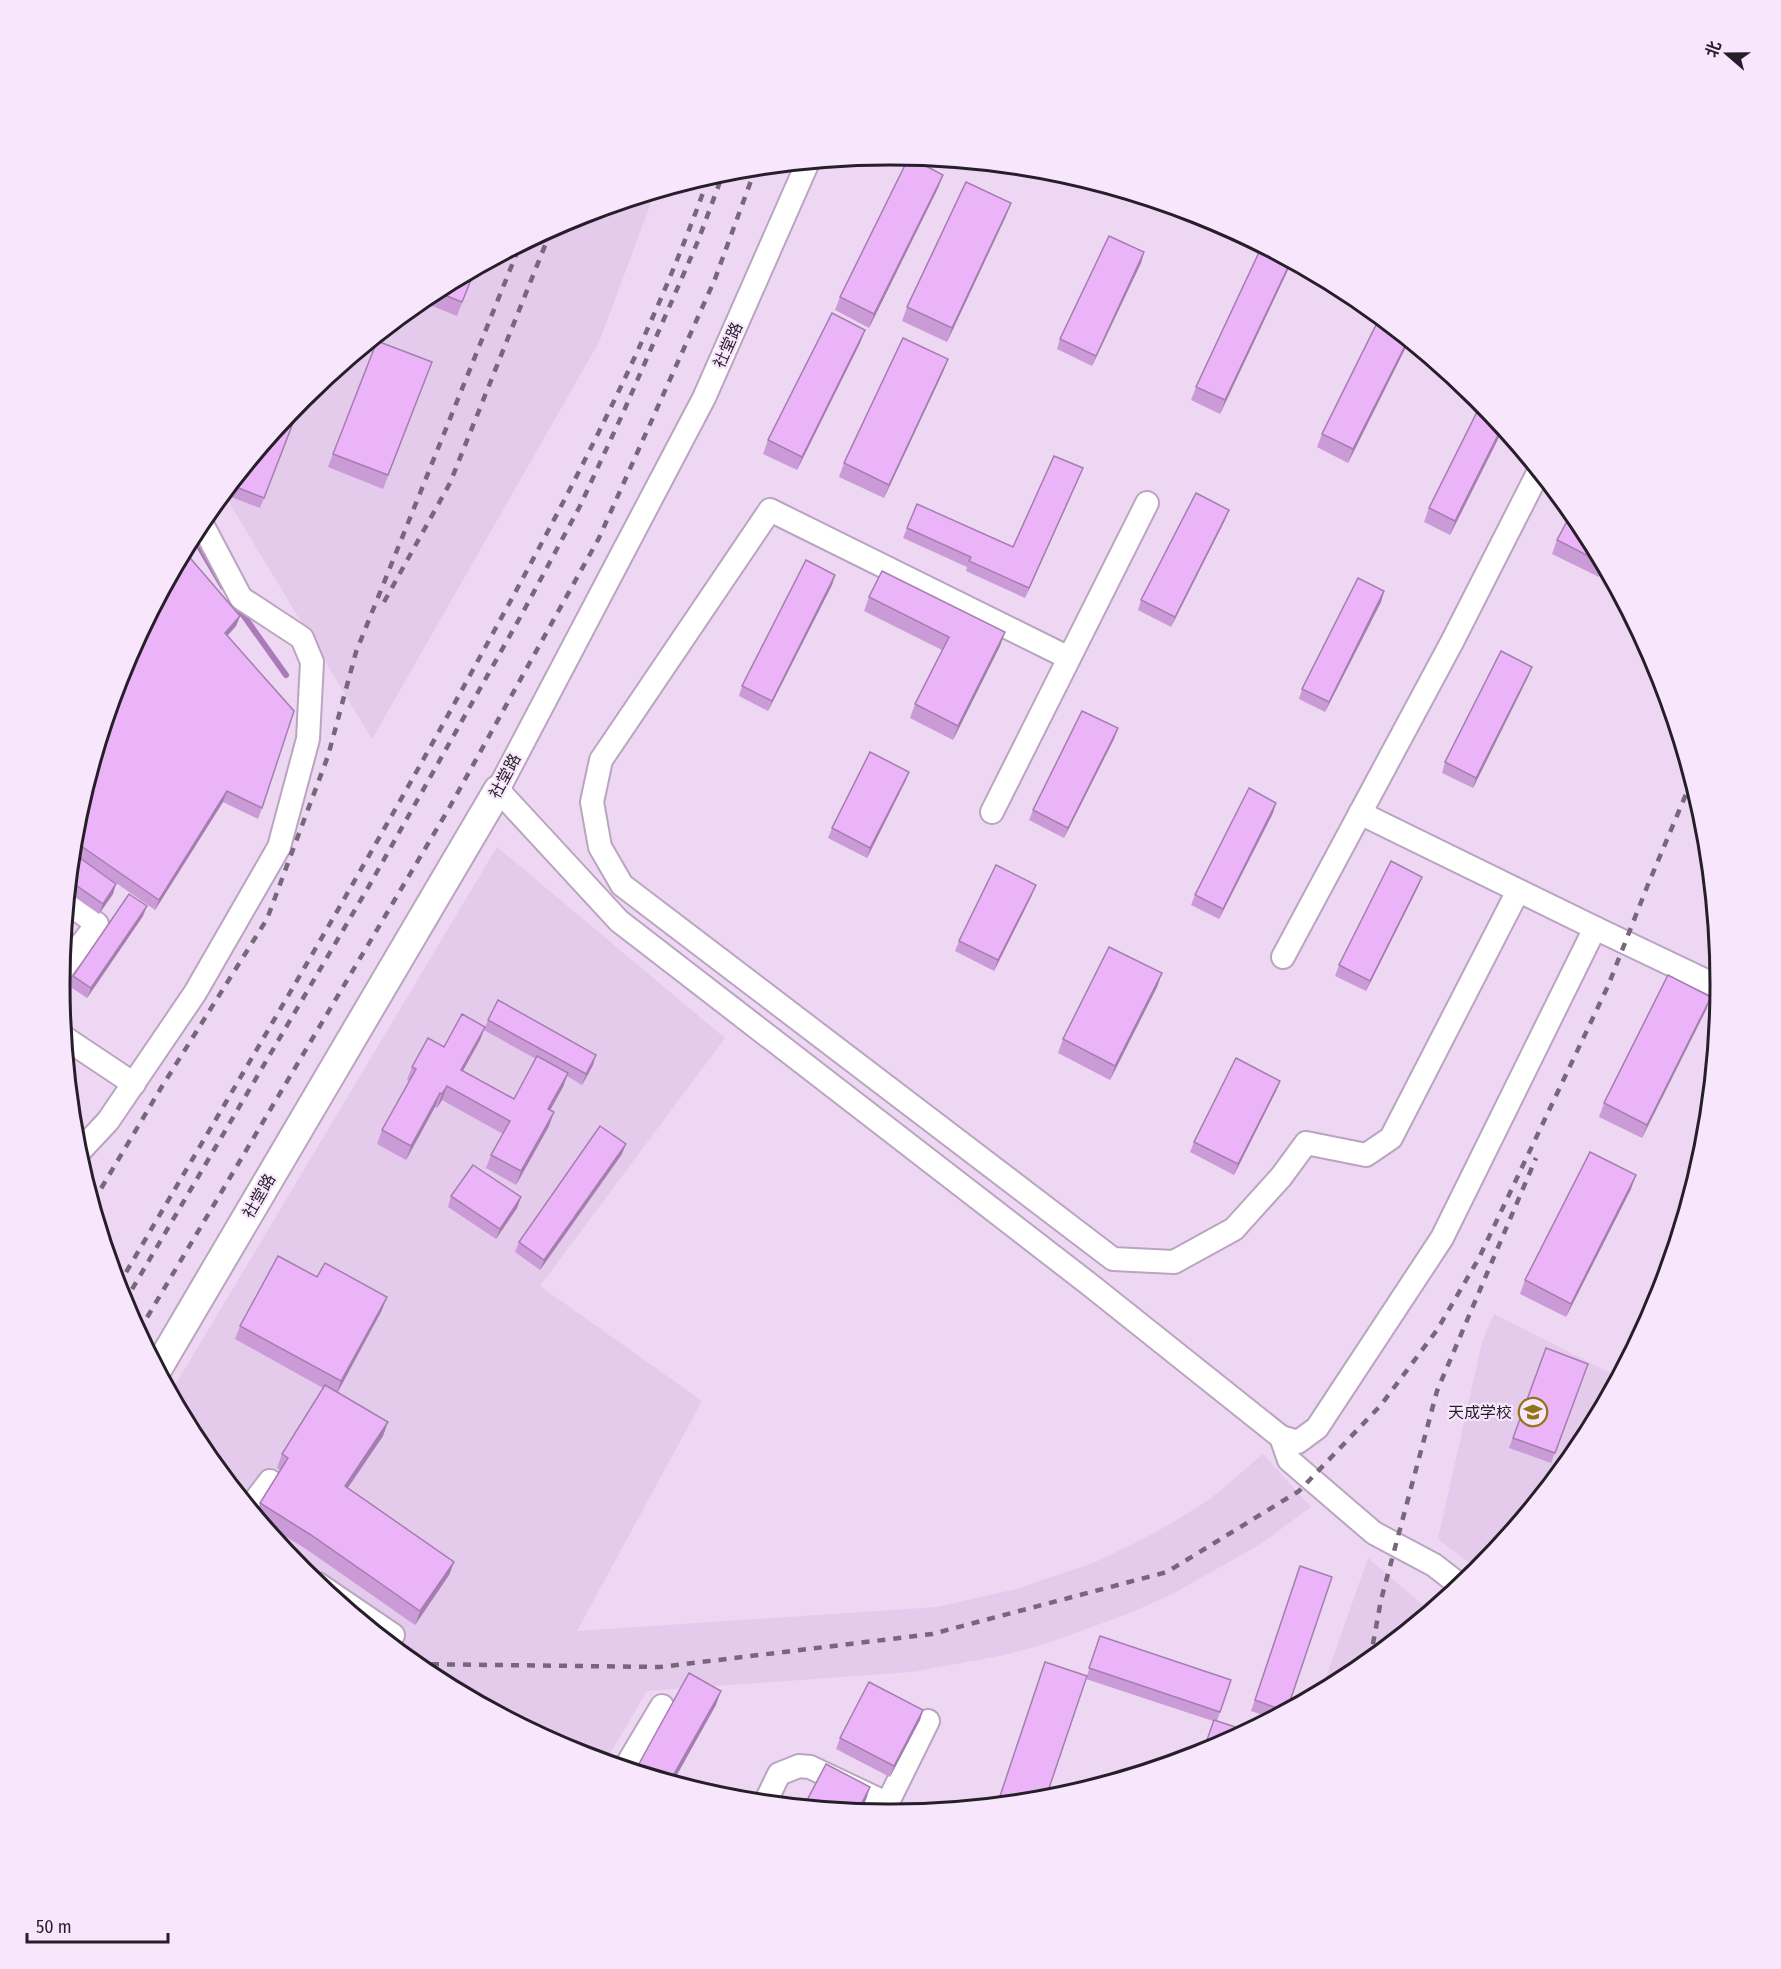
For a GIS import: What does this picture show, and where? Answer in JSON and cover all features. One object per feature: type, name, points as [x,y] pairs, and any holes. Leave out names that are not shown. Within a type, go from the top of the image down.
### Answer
[{"type":"main road","name":"社堂路","points":[[162,1361],[498,789]]},
{"type":"street","name":"社堂路","points":[[498,789],[704,398],[805,170]]},
{"type":"street","points":[[1283,957],[1452,642],[1535,478]]},
{"type":"street","points":[[992,812],[1147,502]]},
{"type":"street","points":[[1069,658],[770,510],[601,760],[592,802],[600,847],[622,885],[1113,1259],[1174,1262],[1234,1229],[1281,1177],[1305,1143],[1366,1155],[1391,1138],[1518,891]]},
{"type":"street","points":[[86,1144],[108,1121],[195,993],[279,847],[308,739],[312,662],[302,638],[242,598],[207,533]]},
{"type":"street","points":[[498,789],[620,921],[1089,1284],[1281,1437],[1298,1442],[1317,1428],[1442,1238],[1595,928]]},
{"type":"street","points":[[1360,813],[1710,983]]},
{"type":"street","points":[[71,958],[97,924],[75,908]]},
{"type":"street","points":[[73,1043],[134,1084]]},
{"type":"street","points":[[1281,1437],[1289,1460],[1374,1533],[1434,1565],[1453,1580]]},
{"type":"street","points":[[254,1501],[270,1480]]},
{"type":"street","points":[[382,1627],[393,1635]]},
{"type":"street","points":[[629,1762],[662,1706]]},
{"type":"street","points":[[769,1795],[779,1774],[799,1766],[810,1767],[884,1802],[890,1798],[928,1721]]},
{"type":"shaded area","points":[[652,200],[599,342],[372,739],[228,501],[274,444],[311,405],[391,334],[481,274],[528,249],[577,227]]},
{"type":"shaded area","points":[[497,847],[725,1038],[540,1286],[702,1401],[577,1631],[937,1607],[1016,1589],[1093,1563],[1172,1523],[1210,1499],[1263,1454],[1311,1507],[1259,1545],[1174,1593],[1130,1613],[1045,1644],[1000,1656],[911,1672],[647,1691],[610,1754],[528,1720],[480,1695],[391,1635],[350,1601],[274,1525],[240,1484],[209,1440],[175,1385]]},
{"type":"shaded area","name":"天成学校","points":[[1494,1314],[1612,1374],[1572,1440],[1541,1484],[1470,1564],[1438,1539],[1482,1342]]},
{"type":"shaded area","points":[[1368,1558],[1425,1606],[1390,1635],[1326,1679]]},
{"type":"building","points":[[905,165],[925,166],[943,175],[874,314],[840,297]]},
{"type":"building","points":[[966,182],[1011,203],[952,328],[907,307]]},
{"type":"building","points":[[1109,236],[1144,252],[1096,356],[1060,339]]},
{"type":"building","points":[[1259,252],[1288,268],[1225,400],[1196,387]]},
{"type":"building","points":[[471,280],[462,302],[446,296]]},
{"type":"building","points":[[832,313],[865,330],[802,457],[768,440]]},
{"type":"building","points":[[1376,324],[1405,346],[1353,449],[1322,434]]},
{"type":"building","points":[[903,338],[948,359],[889,485],[844,463]]},
{"type":"building","points":[[381,342],[432,362],[388,475],[333,454],[374,348]]},
{"type":"building","points":[[1477,412],[1498,435],[1455,521],[1429,508]]},
{"type":"building","points":[[292,425],[264,498],[238,488]]},
{"type":"building","points":[[1054,456],[1083,468],[1029,588],[969,561],[971,557],[907,528],[917,504],[1013,547]]},
{"type":"building","points":[[1196,493],[1229,510],[1175,617],[1141,600]]},
{"type":"building","points":[[1567,522],[1589,557],[1557,540]]},
{"type":"building","points":[[190,558],[240,616],[225,633],[294,711],[262,808],[227,791],[159,900],[83,847],[98,772],[114,721],[155,622]]},
{"type":"building","points":[[806,560],[835,575],[772,701],[742,686]]},
{"type":"building","points":[[882,571],[1005,632],[958,726],[915,704],[949,637],[869,597]]},
{"type":"building","points":[[1358,578],[1384,591],[1329,702],[1302,689]]},
{"type":"building","points":[[1501,651],[1532,667],[1476,778],[1445,762]]},
{"type":"building","points":[[1082,711],[1118,728],[1068,828],[1033,810]]},
{"type":"building","points":[[870,752],[909,772],[870,848],[832,828]]},
{"type":"building","points":[[1249,788],[1276,803],[1223,909],[1195,895]]},
{"type":"building","points":[[81,859],[116,884],[103,904],[77,886]]},
{"type":"building","points":[[1391,861],[1422,877],[1370,981],[1339,965]]},
{"type":"building","points":[[996,865],[1036,885],[998,960],[959,941]]},
{"type":"building","points":[[129,894],[147,906],[91,988],[73,976]]},
{"type":"building","points":[[1109,947],[1162,973],[1115,1066],[1063,1039]]},
{"type":"building","points":[[1668,975],[1710,996],[1647,1125],[1604,1103]]},
{"type":"building","points":[[498,1000],[596,1055],[586,1074],[488,1020]]},
{"type":"building","points":[[462,1014],[485,1027],[461,1070],[514,1099],[537,1056],[568,1073],[548,1109],[554,1112],[521,1171],[491,1155],[510,1121],[447,1086],[442,1094],[440,1093],[411,1146],[382,1130],[416,1069],[412,1067],[428,1038],[444,1047]]},
{"type":"building","points":[[1236,1058],[1280,1081],[1238,1164],[1194,1142]]},
{"type":"building","points":[[600,1126],[626,1144],[544,1260],[519,1242]]},
{"type":"building","points":[[1590,1152],[1636,1175],[1571,1304],[1525,1280]]},
{"type":"building","points":[[473,1165],[521,1197],[500,1229],[451,1196]]},
{"type":"building","points":[[278,1256],[317,1277],[325,1263],[387,1297],[341,1381],[240,1326]]},
{"type":"building","points":[[1546,1348],[1588,1364],[1555,1453],[1513,1438]]},
{"type":"building","points":[[325,1385],[388,1422],[345,1486],[454,1562],[420,1611],[311,1535],[260,1503],[288,1458],[282,1454]]},
{"type":"building","points":[[1300,1566],[1332,1577],[1290,1700],[1276,1708],[1255,1700]]},
{"type":"building","points":[[1100,1636],[1231,1680],[1220,1712],[1089,1668]]},
{"type":"building","points":[[1045,1662],[1087,1676],[1049,1789],[1000,1797]]},
{"type":"building","points":[[689,1673],[721,1691],[673,1775],[639,1765]]},
{"type":"building","points":[[869,1682],[923,1710],[894,1766],[840,1738]]},
{"type":"building","points":[[1214,1720],[1236,1727],[1207,1741]]},
{"type":"building","points":[[826,1764],[870,1787],[861,1803],[807,1800]]},
{"type":"waterway","points":[[198,545],[223,587]]},
{"type":"waterway","points":[[236,605],[286,675]]},
{"type":"railway","points":[[144,1323],[448,810],[599,538],[715,279],[752,177]]},
{"type":"railway","points":[[131,1292],[369,886],[580,506],[698,241],[720,183]]},
{"type":"railway","points":[[124,1275],[393,814],[544,538],[633,360],[686,238],[705,186]]},
{"type":"railway","points":[[384,602],[450,483],[547,240]]},
{"type":"railway","points":[[97,1195],[267,919],[328,756],[356,652],[516,256]]},
{"type":"railway","points":[[432,1664],[660,1667],[932,1634],[1167,1572],[1299,1491],[1381,1405],[1437,1330],[1479,1258],[1608,986],[1687,791]]},
{"type":"railway","points":[[1372,1647],[1381,1600],[1437,1391],[1536,1158]]},
{"type":"place","name":"天成学校","points":[[1533,1412]]}]
